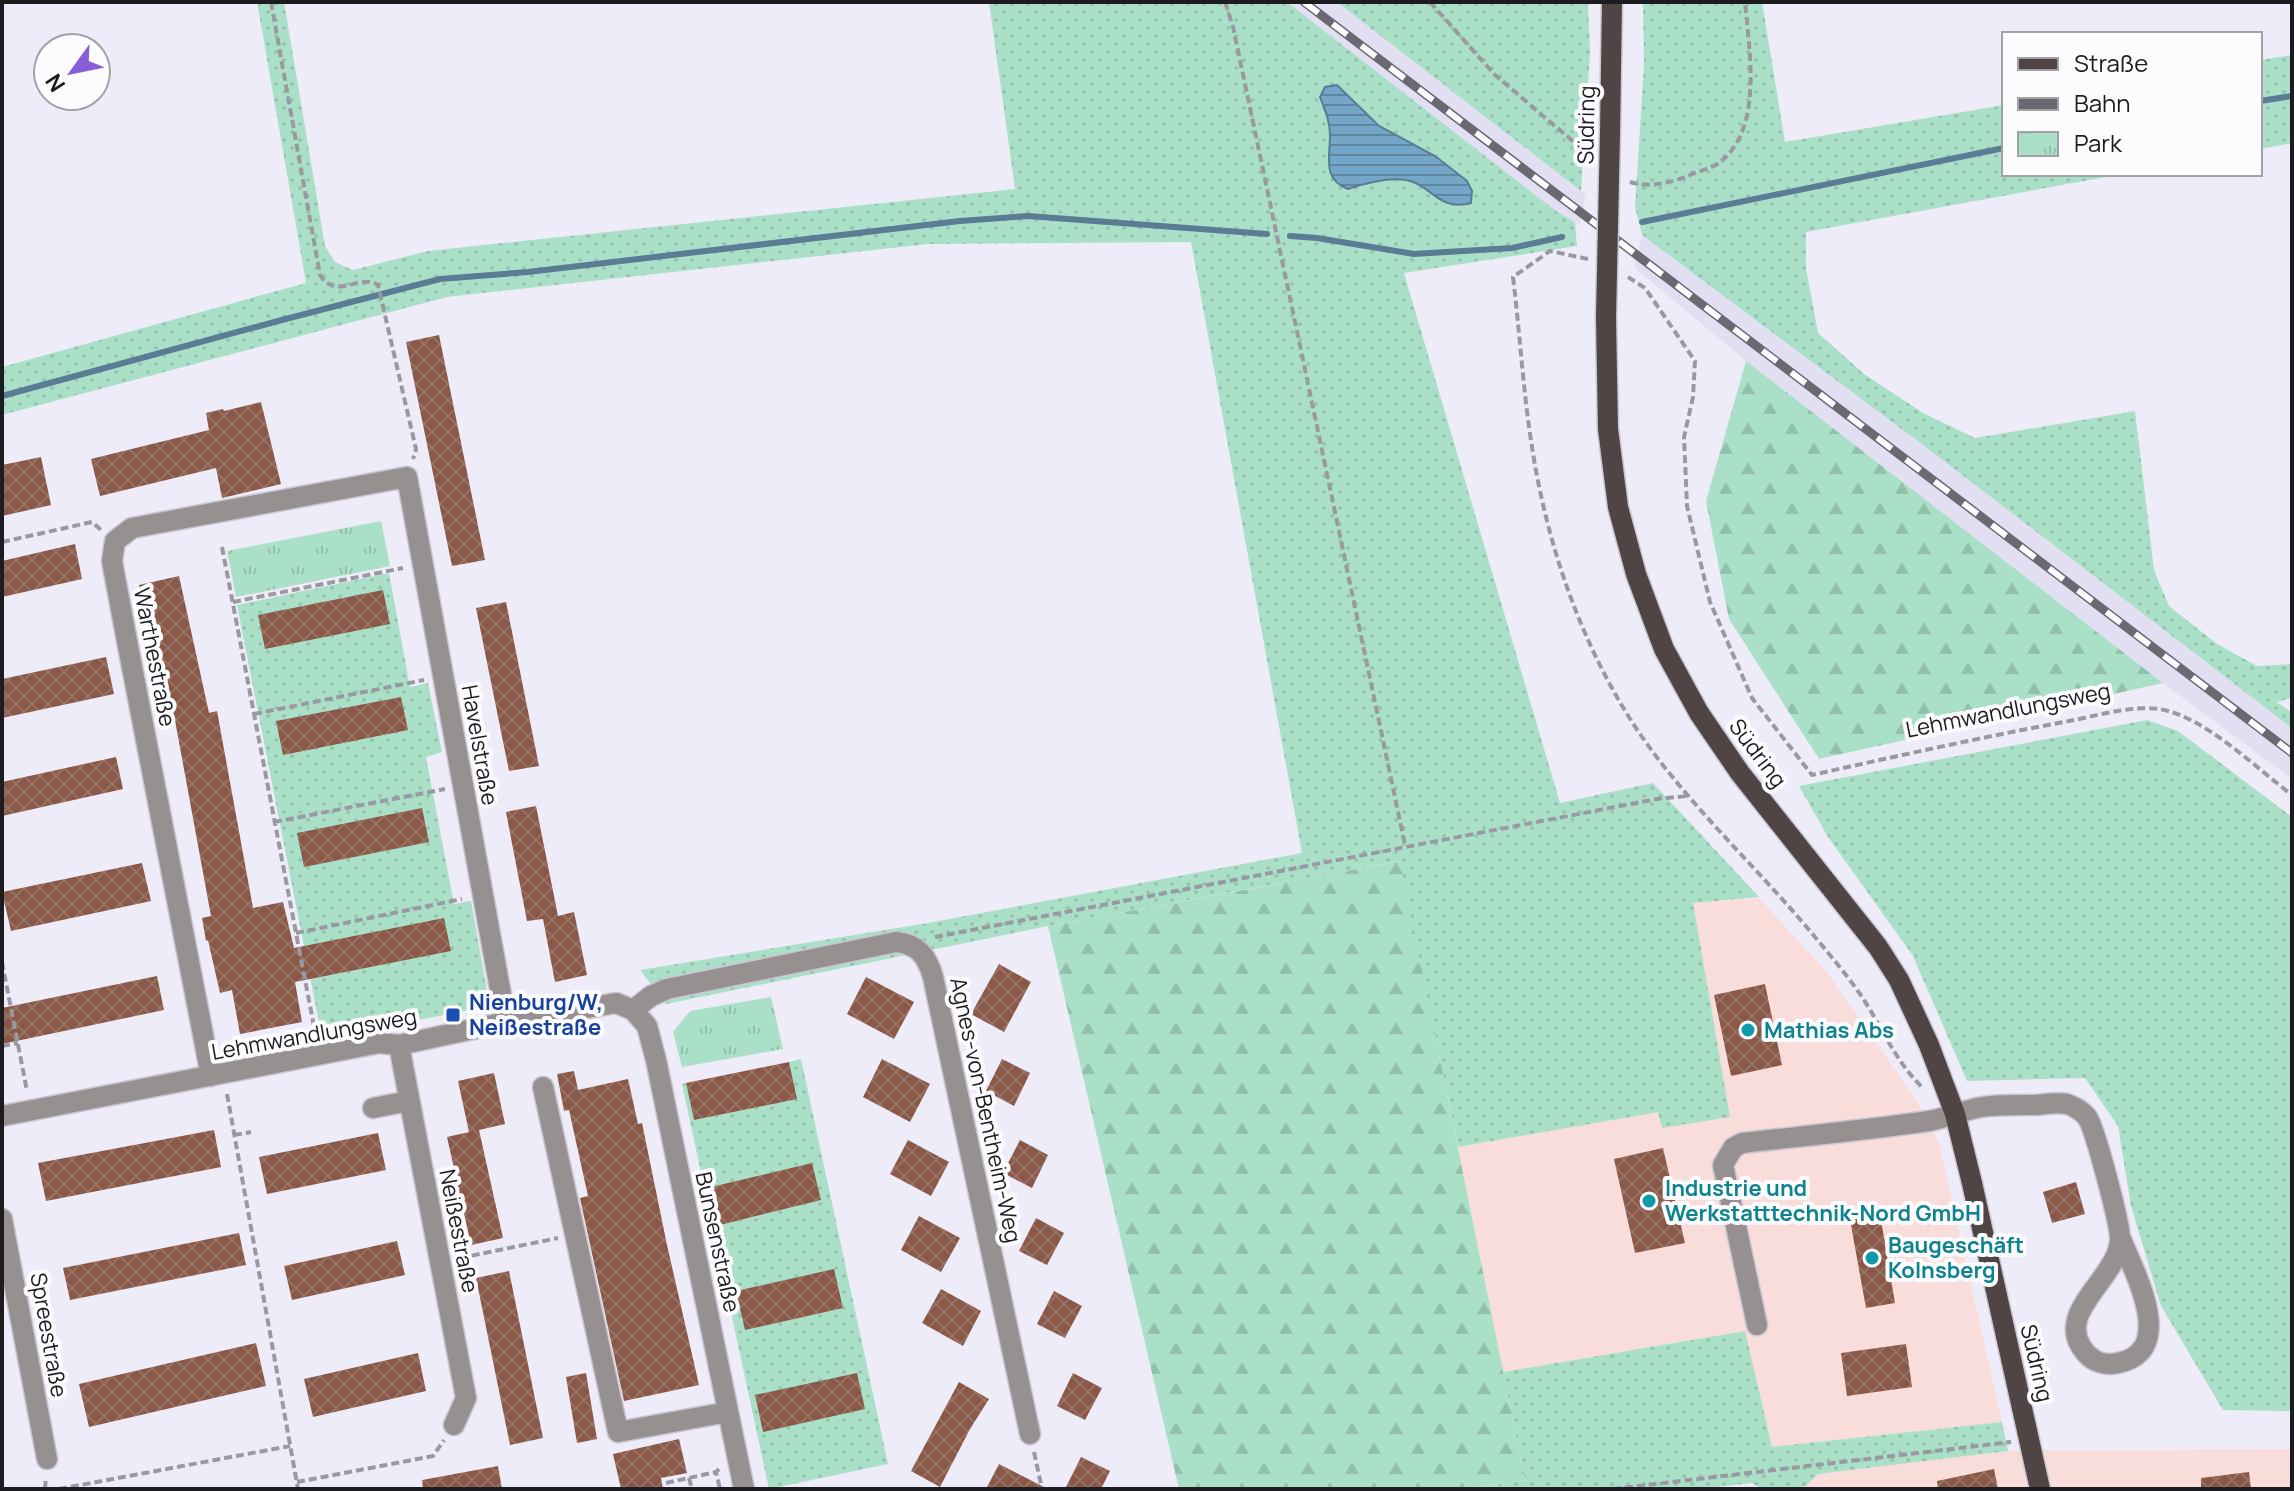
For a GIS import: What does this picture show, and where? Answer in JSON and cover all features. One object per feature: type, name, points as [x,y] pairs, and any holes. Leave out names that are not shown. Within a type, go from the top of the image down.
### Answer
[{"type":"main road","name":"Südring","points":[[1612,2],[1606,318],[1608,429],[1618,507],[1636,574],[1664,649],[1699,713],[1740,773],[1878,947],[1899,980],[1929,1045],[1955,1114],[2040,1489]]},
{"type":"street","points":[[115,541],[132,528],[407,477]]},
{"type":"street","name":"Havelstraße","points":[[407,477],[506,1022]]},
{"type":"street","name":"Warthestraße","points":[[115,541],[112,561],[126,636],[217,1075]]},
{"type":"street","points":[[633,1010],[651,996],[667,989],[896,942],[908,943],[918,949]]},
{"type":"street","name":"Agnes-von-Bentheim-Weg","points":[[918,949],[929,962],[933,977],[1030,1434]]},
{"type":"street","name":"Lehmwandlungsweg","points":[[2,1116],[379,1043],[399,1045],[616,1003],[633,1010]]},
{"type":"street","name":"Bunsenstraße","points":[[633,1010],[647,1026],[656,1060],[744,1489]]},
{"type":"street","name":"Neißestraße","points":[[399,1045],[466,1398],[454,1425]]},
{"type":"street","points":[[543,1087],[618,1432],[728,1412]]},
{"type":"street","points":[[373,1108],[409,1101]]},
{"type":"street","points":[[1757,1325],[1723,1165],[1733,1148],[1742,1143],[1932,1120],[1983,1107],[2066,1104],[2085,1114],[2094,1130],[2121,1239],[2143,1294],[2150,1324],[2149,1337],[2142,1350],[2131,1359],[2117,1364],[2099,1363],[2078,1344],[2075,1326],[2081,1308],[2113,1264],[2121,1239]]},
{"type":"street","name":"Spreestraße","points":[[2,1219],[47,1459]]},
{"type":"path","points":[[271,2],[320,275],[327,284],[338,288],[370,282],[378,285],[416,449],[407,477]]},
{"type":"path","points":[[1225,2],[1233,27],[1405,845]]},
{"type":"path","points":[[1430,2],[1494,74],[1570,141]]},
{"type":"path","points":[[1642,186],[1677,181],[1719,163],[1736,142],[1749,110],[1750,68],[1745,2]]},
{"type":"path","points":[[1593,260],[1550,251],[1513,277],[1532,448],[1551,534],[1569,591],[1598,661],[1640,734],[1687,796],[1813,935],[1860,995],[1907,1074],[1925,1091]]},
{"type":"path","name":"Lehmwandlungsweg","points":[[1620,271],[1645,288],[1695,361],[1693,397],[1684,437],[1687,506],[1710,602],[1752,698],[1812,775],[2008,732],[2132,709],[2159,709],[2182,716],[2211,733],[2292,795]]},
{"type":"path","points":[[2,542],[92,522],[115,541]]},
{"type":"path","points":[[222,547],[319,1055]]},
{"type":"path","points":[[233,602],[423,564]]},
{"type":"path","points":[[254,714],[443,676]]},
{"type":"path","points":[[274,822],[463,785]]},
{"type":"path","points":[[918,949],[925,939],[1405,845],[1687,796]]},
{"type":"path","points":[[296,933],[483,895]]},
{"type":"path","points":[[2,962],[4,985],[31,1109]]},
{"type":"path","points":[[2,1046],[18,1043]]},
{"type":"path","points":[[217,1075],[234,1135],[298,1489]]},
{"type":"path","points":[[234,1135],[251,1132]]},
{"type":"path","points":[[440,1262],[576,1235]]},
{"type":"path","points":[[297,1482],[433,1456],[454,1425]]},
{"type":"path","points":[[1030,1434],[1042,1489]]},
{"type":"path","points":[[1613,1489],[2030,1440]]},
{"type":"path","points":[[59,1489],[290,1446]]},
{"type":"path","points":[[666,1483],[716,1472]]},
{"type":"path","points":[[689,1478],[692,1489]]},
{"type":"shaded area","points":[[1287,2],[1337,2],[1586,195],[1580,225],[1556,211]]},
{"type":"shaded area","points":[[1642,235],[1927,448],[2292,728],[2292,779],[1746,361],[1634,267]]},
{"type":"shaded area","points":[[1759,898],[1827,972],[1918,1103],[1939,1143],[2002,1422],[1772,1447],[1744,1331],[1503,1372],[1458,1147],[1659,1111],[1662,1127],[1693,903]]},
{"type":"shaded area","points":[[2292,1449],[2292,1489],[1784,1489],[1806,1486],[1818,1474],[2008,1451]]},
{"type":"green space","points":[[257,2],[284,2],[325,246],[335,262],[353,270],[428,251],[1015,189],[989,2],[1287,2],[1556,211],[1575,222],[1577,246],[1404,273],[1560,803],[1653,783],[1759,897],[1693,903],[1730,1117],[1662,1128],[1658,1112],[1458,1147],[1399,861],[1048,926],[666,1004],[640,970],[928,923],[1302,853],[1191,242],[928,244],[447,297],[2,415],[2,367],[306,283]]},
{"type":"green space","points":[[1337,2],[1588,2],[1590,53],[1581,191]]},
{"type":"green space","points":[[1643,2],[1762,2],[1785,142],[2002,105],[2002,176],[2111,176],[1806,232],[1806,268],[1818,333],[1864,374],[1923,413],[1975,438],[2135,411],[2154,570],[2169,606],[2217,644],[2257,666],[2292,664],[2292,698],[2277,702],[2292,713],[2292,728],[1927,448],[1642,235],[1635,207],[1644,64]]},
{"type":"green space","points":[[2292,55],[2292,143],[2262,149],[2262,60]]},
{"type":"green space","points":[[1746,361],[2163,683],[1819,759],[1729,619],[1706,501]]},
{"type":"green space","points":[[381,521],[390,566],[236,597],[227,551]]},
{"type":"green space","points":[[389,573],[410,687],[428,683],[442,752],[426,757],[454,904],[471,901],[487,991],[486,997],[471,1010],[322,1038],[237,605]]},
{"type":"green space","points":[[2147,720],[2178,731],[2292,817],[2292,1411],[2223,1410],[2161,1306],[2131,1206],[2118,1126],[2085,1078],[1967,1081],[1913,956],[1828,837],[1799,786]]},
{"type":"green space","points":[[1400,861],[1525,1480],[1464,1489],[1179,1489],[1048,926]]},
{"type":"green space","points":[[771,997],[783,1049],[682,1067],[673,1032],[690,1011]]},
{"type":"green space","points":[[801,1059],[888,1464],[769,1489],[682,1084],[686,1083],[694,1120],[796,1099],[789,1062]]},
{"type":"green space","points":[[1745,1331],[1772,1447],[2002,1422],[2008,1451],[1818,1474],[1806,1486],[1784,1489],[1762,1489],[1752,1483],[1701,1489],[1464,1489],[1525,1480],[1503,1372]]},
{"type":"water","points":[[1337,85],[1379,126],[1435,156],[1467,181],[1472,191],[1471,203],[1450,204],[1406,180],[1384,180],[1348,189],[1334,180],[1329,167],[1329,125],[1320,97],[1325,87]]},
{"type":"building","points":[[439,335],[485,560],[452,566],[406,342]]},
{"type":"building","points":[[261,402],[281,484],[222,498],[216,468],[100,496],[91,459],[209,430],[206,413]]},
{"type":"building","points":[[41,457],[51,505],[2,516],[2,465]]},
{"type":"building","points":[[75,544],[82,579],[2,597],[2,561]]},
{"type":"building","points":[[179,576],[209,713],[217,711],[253,908],[283,902],[294,948],[444,918],[451,951],[295,982],[302,1022],[240,1034],[232,990],[220,993],[206,941],[202,918],[211,916],[172,704],[165,705],[139,585]]},
{"type":"building","points":[[383,590],[390,624],[265,649],[258,615]]},
{"type":"building","points":[[506,602],[539,766],[509,771],[476,608]]},
{"type":"building","points":[[106,657],[114,694],[2,718],[2,679]]},
{"type":"building","points":[[401,697],[408,730],[283,755],[276,721]]},
{"type":"building","points":[[116,757],[123,789],[2,816],[2,782]]},
{"type":"building","points":[[536,806],[558,916],[574,912],[587,975],[555,982],[543,919],[527,921],[506,812]]},
{"type":"building","points":[[422,808],[429,842],[304,867],[297,833]]},
{"type":"building","points":[[142,863],[151,901],[11,931],[2,892]]},
{"type":"building","points":[[999,964],[1031,982],[1004,1032],[971,1014]]},
{"type":"building","points":[[157,976],[164,1010],[2,1044],[2,1008]]},
{"type":"building","points":[[866,977],[914,1002],[894,1039],[847,1014]]},
{"type":"building","name":"Mathias Abs","points":[[1765,984],[1782,1065],[1731,1076],[1714,995]]},
{"type":"building","points":[[882,1059],[930,1084],[910,1122],[863,1097]]},
{"type":"building","points":[[1002,1059],[1030,1073],[1014,1106],[986,1091]]},
{"type":"building","points":[[789,1062],[797,1099],[694,1120],[686,1083]]},
{"type":"building","points":[[574,1071],[578,1090],[628,1079],[638,1124],[642,1123],[699,1385],[624,1401],[580,1198],[588,1196],[569,1110],[564,1111],[557,1074]]},
{"type":"building","points":[[494,1073],[505,1124],[479,1130],[503,1238],[471,1245],[447,1137],[469,1132],[458,1081]]},
{"type":"building","points":[[214,1130],[221,1167],[46,1201],[38,1163]]},
{"type":"building","points":[[378,1133],[386,1170],[267,1194],[259,1157]]},
{"type":"building","points":[[908,1140],[949,1162],[931,1196],[890,1174]]},
{"type":"building","points":[[1020,1140],[1048,1155],[1032,1188],[1003,1173]]},
{"type":"building","name":"Industrie und Werkstatttechnik-Nord GmbH","points":[[1663,1148],[1685,1243],[1635,1253],[1614,1159]]},
{"type":"building","points":[[812,1163],[821,1200],[720,1225],[711,1187]]},
{"type":"building","points":[[2076,1182],[2085,1214],[2052,1223],[2043,1192]]},
{"type":"building","name":"Baugeschäft Kolnsberg","points":[[1879,1208],[1895,1303],[1866,1308],[1849,1214]]},
{"type":"building","points":[[919,1216],[960,1238],[941,1272],[901,1250]]},
{"type":"building","points":[[1036,1218],[1064,1233],[1047,1265],[1019,1251]]},
{"type":"building","points":[[239,1233],[246,1265],[70,1300],[63,1268]]},
{"type":"building","points":[[397,1241],[405,1275],[292,1300],[284,1266]]},
{"type":"building","points":[[834,1269],[843,1308],[745,1330],[736,1291]]},
{"type":"building","points":[[509,1271],[543,1438],[510,1445],[476,1278]]},
{"type":"building","points":[[941,1289],[981,1311],[963,1346],[922,1323]]},
{"type":"building","points":[[1054,1291],[1082,1306],[1065,1338],[1037,1324]]},
{"type":"building","points":[[256,1343],[266,1386],[89,1427],[79,1384]]},
{"type":"building","points":[[1906,1344],[1912,1387],[1847,1396],[1841,1353]]},
{"type":"building","points":[[418,1353],[426,1391],[313,1417],[304,1379]]},
{"type":"building","points":[[586,1373],[597,1439],[577,1443],[566,1377]]},
{"type":"building","points":[[857,1373],[865,1409],[763,1432],[755,1395]]},
{"type":"building","points":[[1073,1373],[1102,1388],[1085,1420],[1057,1406]]},
{"type":"building","points":[[959,1382],[989,1399],[940,1487],[911,1471]]},
{"type":"building","points":[[679,1439],[687,1473],[661,1478],[663,1489],[621,1489],[613,1454]]},
{"type":"building","points":[[1081,1457],[1110,1471],[1101,1489],[1065,1489]]},
{"type":"building","points":[[999,1464],[1048,1489],[986,1489]]},
{"type":"building","points":[[498,1466],[502,1489],[423,1489],[422,1480]]},
{"type":"building","points":[[1994,1469],[1998,1489],[1938,1489],[1937,1481]]},
{"type":"building","points":[[2249,1472],[2251,1489],[2201,1489],[2201,1478]]},
{"type":"waterway","points":[[2262,101],[2292,96]]},
{"type":"waterway","points":[[1642,222],[2002,148]]},
{"type":"waterway","points":[[2,396],[440,279],[528,272],[960,221],[1028,216],[1267,234]]},
{"type":"waterway","points":[[1290,236],[1414,254],[1512,248],[1562,237]]},
{"type":"railway","points":[[1304,2],[2292,753]]},
{"type":"place","name":"Nienburg/W, Neißestraße","points":[[453,1015]]},
{"type":"place","name":"Mathias Abs","points":[[1748,1030]]},
{"type":"place","name":"Industrie und Werkstatttechnik-Nord GmbH","points":[[1649,1201]]},
{"type":"place","name":"Baugeschäft Kolnsberg","points":[[1872,1258]]}]
